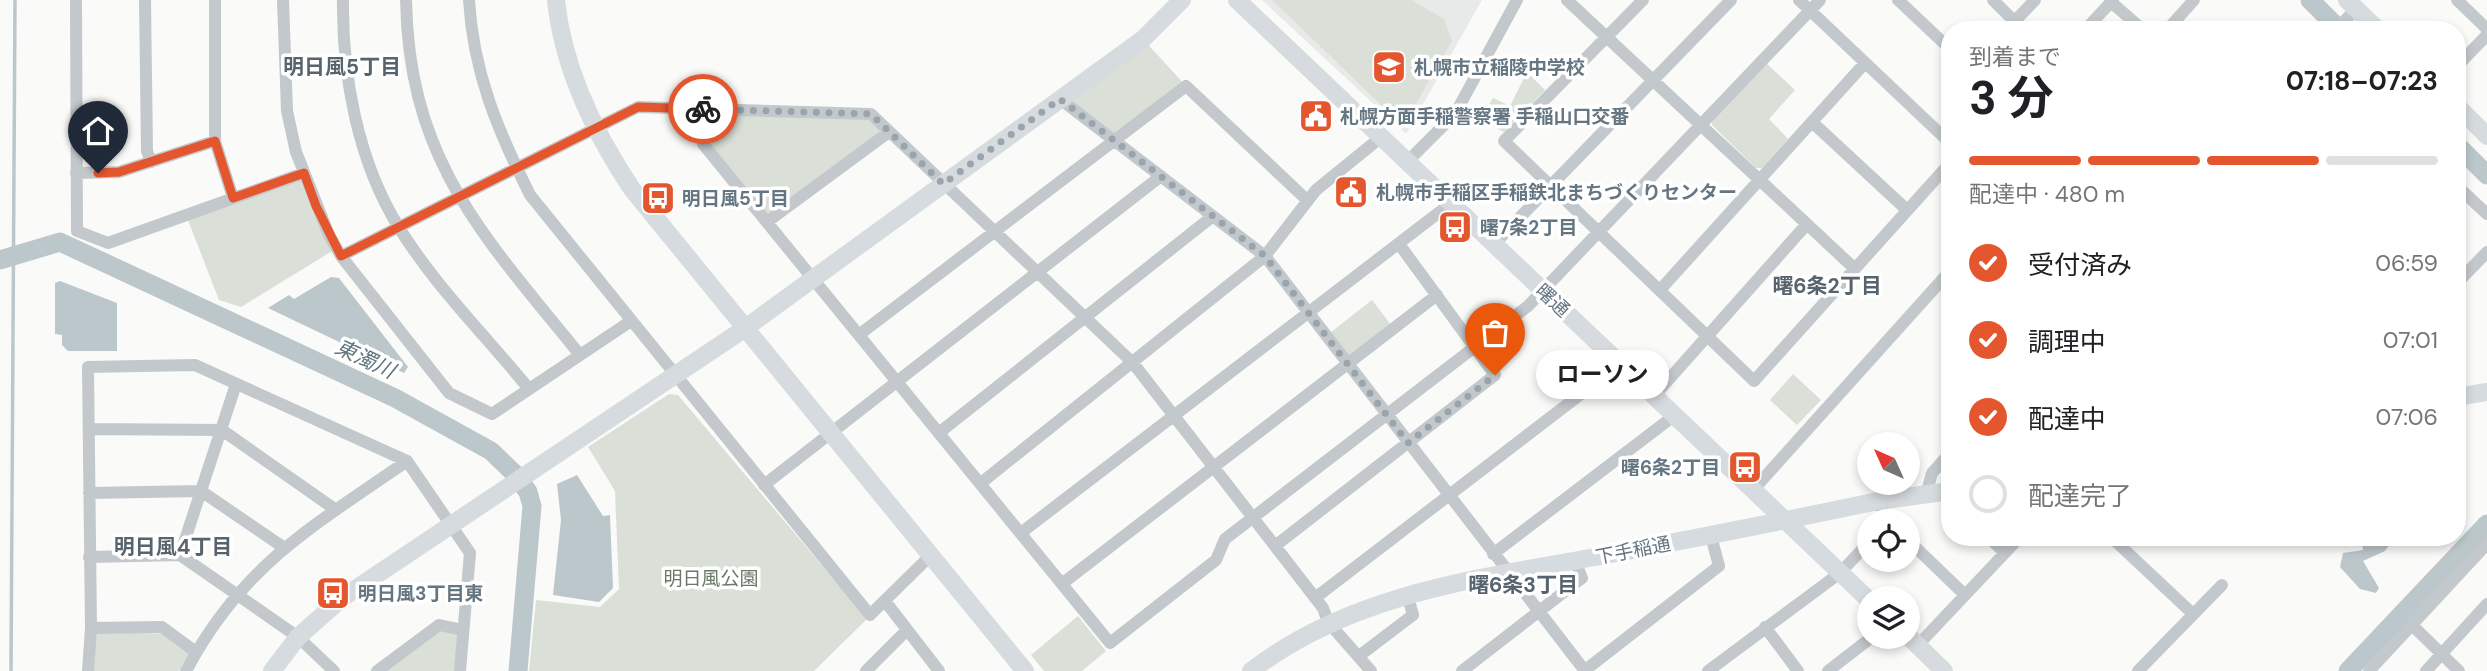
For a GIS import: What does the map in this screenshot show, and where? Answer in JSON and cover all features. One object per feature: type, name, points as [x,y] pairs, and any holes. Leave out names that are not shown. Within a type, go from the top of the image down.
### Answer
[{"type":"street","points":[[76,0],[77,231],[108,243],[304,173]]},
{"type":"street","points":[[145,0],[147,151],[151,162]]},
{"type":"street","points":[[215,0],[215,141],[233,198]]},
{"type":"street","points":[[283,0],[288,111],[304,173],[316,206],[341,256],[449,393],[492,414],[631,321]]},
{"type":"street","points":[[343,0],[343,34],[358,128],[384,201],[398,227],[529,389]]},
{"type":"street","points":[[406,0],[416,94],[426,128],[457,197],[485,237],[580,355]]},
{"type":"street","points":[[469,0],[472,45],[481,84],[530,195],[870,615],[930,555]]},
{"type":"street","points":[[555,0],[566,55],[595,129],[632,189],[829,435],[1025,671]]},
{"type":"street","points":[[272,671],[298,637],[342,598],[744,329],[1143,39],[1182,0]]},
{"type":"street","name":"曙通","points":[[1237,0],[1857,589]]},
{"type":"street","points":[[1406,163],[1455,114],[1517,0]]},
{"type":"street","points":[[1567,0],[1855,269]]},
{"type":"street","points":[[1643,0],[1504,141],[1754,381],[1941,173]]},
{"type":"street","points":[[1493,245],[1731,0]]},
{"type":"street","points":[[1798,0],[1941,135]]},
{"type":"street","points":[[705,109],[704,144],[1110,643],[1216,560],[1226,539],[1528,306],[1819,0]]},
{"type":"street","points":[[1898,0],[1941,41]]},
{"type":"street","points":[[1993,0],[2015,21]]},
{"type":"street","points":[[2022,21],[2035,0]]},
{"type":"street","points":[[2175,21],[2194,0]]},
{"type":"street","points":[[2456,0],[2487,29]]},
{"type":"street","points":[[2093,21],[2112,1],[2133,21]]},
{"type":"street","points":[[2466,57],[2487,35]]},
{"type":"street","points":[[1660,290],[1865,63]]},
{"type":"street","points":[[860,334],[1186,86],[1308,201]]},
{"type":"street","points":[[1060,99],[1265,256],[1585,671],[1719,566],[1711,536]]},
{"type":"street","points":[[341,256],[638,107],[871,114],[1132,363],[1315,598],[1328,622],[1371,671]]},
{"type":"street","points":[[2466,115],[2487,136]]},
{"type":"street","points":[[1812,122],[1907,210]]},
{"type":"street","points":[[767,222],[890,132]]},
{"type":"street","points":[[981,483],[1265,256],[1316,191],[1380,138]]},
{"type":"street","points":[[76,173],[119,172],[215,141]]},
{"type":"street","points":[[764,485],[1161,176]]},
{"type":"street","points":[[2466,194],[2487,214]]},
{"type":"street","points":[[1022,532],[1450,204]]},
{"type":"street","points":[[940,432],[1213,216]]},
{"type":"street","points":[[1654,396],[1807,223]]},
{"type":"street","points":[[1275,546],[1495,375],[1399,243]]},
{"type":"street","points":[[2466,274],[2487,252]]},
{"type":"street","points":[[1754,489],[1941,281]]},
{"type":"street","points":[[1063,583],[1437,295]]},
{"type":"street","points":[[1315,598],[1620,364]]},
{"type":"street","points":[[88,671],[91,628],[88,367],[195,365],[407,461],[470,553],[460,671]]},
{"type":"street","points":[[180,555],[236,384]]},
{"type":"street","points":[[2466,396],[2487,392]]},
{"type":"street","points":[[1493,554],[1675,415]]},
{"type":"street","points":[[89,429],[222,430],[336,510]]},
{"type":"street","points":[[186,671],[209,628],[236,594],[283,547],[407,461]]},
{"type":"street","points":[[1926,495],[1932,473],[1941,463]]},
{"type":"street","points":[[89,493],[201,491],[283,547]]},
{"type":"street","name":"下手稲通","points":[[1251,671],[1278,650],[1328,622],[1407,594],[1878,501],[1941,493]]},
{"type":"street","points":[[1878,501],[1882,509]]},
{"type":"street","points":[[2368,671],[2487,544]]},
{"type":"street","points":[[1998,546],[2005,553]]},
{"type":"street","points":[[1920,634],[1965,595],[2012,546]]},
{"type":"street","points":[[2121,546],[2193,614]]},
{"type":"street","points":[[1920,552],[1965,595]]},
{"type":"street","points":[[89,557],[180,555],[298,637],[334,671]]},
{"type":"street","points":[[1708,671],[1840,573],[1857,555]]},
{"type":"street","points":[[1462,671],[1582,578],[1575,561]]},
{"type":"street","points":[[2138,671],[2222,585]]},
{"type":"street","points":[[1359,656],[1413,615],[1407,594]]},
{"type":"street","points":[[885,601],[939,671]]},
{"type":"street","points":[[2426,671],[2487,604]]},
{"type":"street","points":[[377,671],[439,625],[463,630]]},
{"type":"street","points":[[2412,625],[2459,671]]},
{"type":"street","points":[[91,628],[162,627],[196,652]]},
{"type":"street","points":[[1765,627],[1798,671]]},
{"type":"street","points":[[866,671],[908,630]]},
{"type":"street","points":[[1920,648],[1944,671]]},
{"type":"street","points":[[1828,671],[1857,649]]},
{"type":"shaded area","name":"札幌市立稲陵中学校","points":[[1262,0],[1482,0],[1406,134]]},
{"type":"shaded area","points":[[331,277],[339,278],[408,367],[404,373],[268,308],[289,295],[294,299]]},
{"type":"shaded area","points":[[60,281],[117,303],[117,351],[68,351],[62,345],[62,335],[55,334],[55,283]]},
{"type":"shaded area","points":[[577,475],[603,516],[610,515],[613,588],[599,602],[553,595],[561,520],[557,484]]},
{"type":"shaded area","points":[[2362,546],[2389,546],[2385,551],[2363,561],[2379,588],[2376,593],[2360,589],[2340,567],[2343,553],[2363,550]]},
{"type":"green space","name":"札幌市立稲陵中学校","points":[[1272,0],[1411,0],[1444,19],[1452,41],[1403,126]]},
{"type":"green space","points":[[1143,39],[1186,86],[1114,140],[1060,99]]},
{"type":"green space","points":[[1767,64],[1795,90],[1769,119],[1788,139],[1762,168],[1756,168],[1712,125],[1712,120]]},
{"type":"green space","points":[[1527,72],[1545,90],[1504,132],[1480,120],[1493,98],[1510,106]]},
{"type":"green space","points":[[705,109],[871,114],[889,132],[767,222],[704,144]]},
{"type":"green space","points":[[304,173],[337,248],[241,307],[219,300],[186,215]]},
{"type":"green space","points":[[1372,300],[1394,329],[1348,365],[1326,336]]},
{"type":"green space","points":[[1793,374],[1821,400],[1797,425],[1770,400]]},
{"type":"green space","name":"明日風公園","points":[[669,394],[678,395],[867,619],[814,671],[529,671],[536,600],[600,607],[619,589],[615,491],[588,447]]},
{"type":"green space","points":[[1078,616],[1106,651],[1082,671],[1044,671],[1031,655]]},
{"type":"green space","points":[[439,625],[463,630],[460,671],[377,671]]},
{"type":"green space","points":[[94,631],[164,634],[190,651],[179,671],[92,671]]},
{"type":"waterway","points":[[11,671],[15,0]]},
{"type":"waterway","points":[[2310,0],[2331,21]]},
{"type":"waterway","points":[[2466,154],[2487,175]]},
{"type":"waterway","name":"東濁川","points":[[0,260],[60,242],[395,398],[491,451],[517,476],[528,492],[532,506],[518,671]]},
{"type":"waterway","points":[[2348,671],[2487,524]]},
{"type":"way so far","points":[[703,109],[871,114],[943,184],[1060,99],[1265,256],[1408,443],[1495,375]]},
{"type":"place","name":"札幌市立稲陵中学校","points":[[1389,67]]},
{"type":"place","name":"札幌方面手稲警察署 手稲山口交番","points":[[1316,116]]},
{"type":"place","name":"札幌市手稲区手稲鉄北まちづくりセンター","points":[[1351,192]]},
{"type":"place","name":"明日風5丁目","points":[[658,198]]},
{"type":"place","name":"曙7条2丁目","points":[[1455,227]]},
{"type":"place","name":"ローソン","points":[[1495,375]]},
{"type":"place","name":"曙6条2丁目","points":[[1745,467]]},
{"type":"place","name":"明日風3丁目東","points":[[333,593]]},
{"type":"district","name":"明日風5丁目","points":[[342,67]]},
{"type":"district","name":"曙6条2丁目","points":[[1827,286]]},
{"type":"district","name":"明日風4丁目","points":[[173,547]]},
{"type":"district","name":"曙6条3丁目","points":[[1523,585]]},
{"type":"route","points":[[98,173],[119,172],[215,141],[233,198],[304,173],[316,206],[341,256],[638,107],[703,109]]}]
